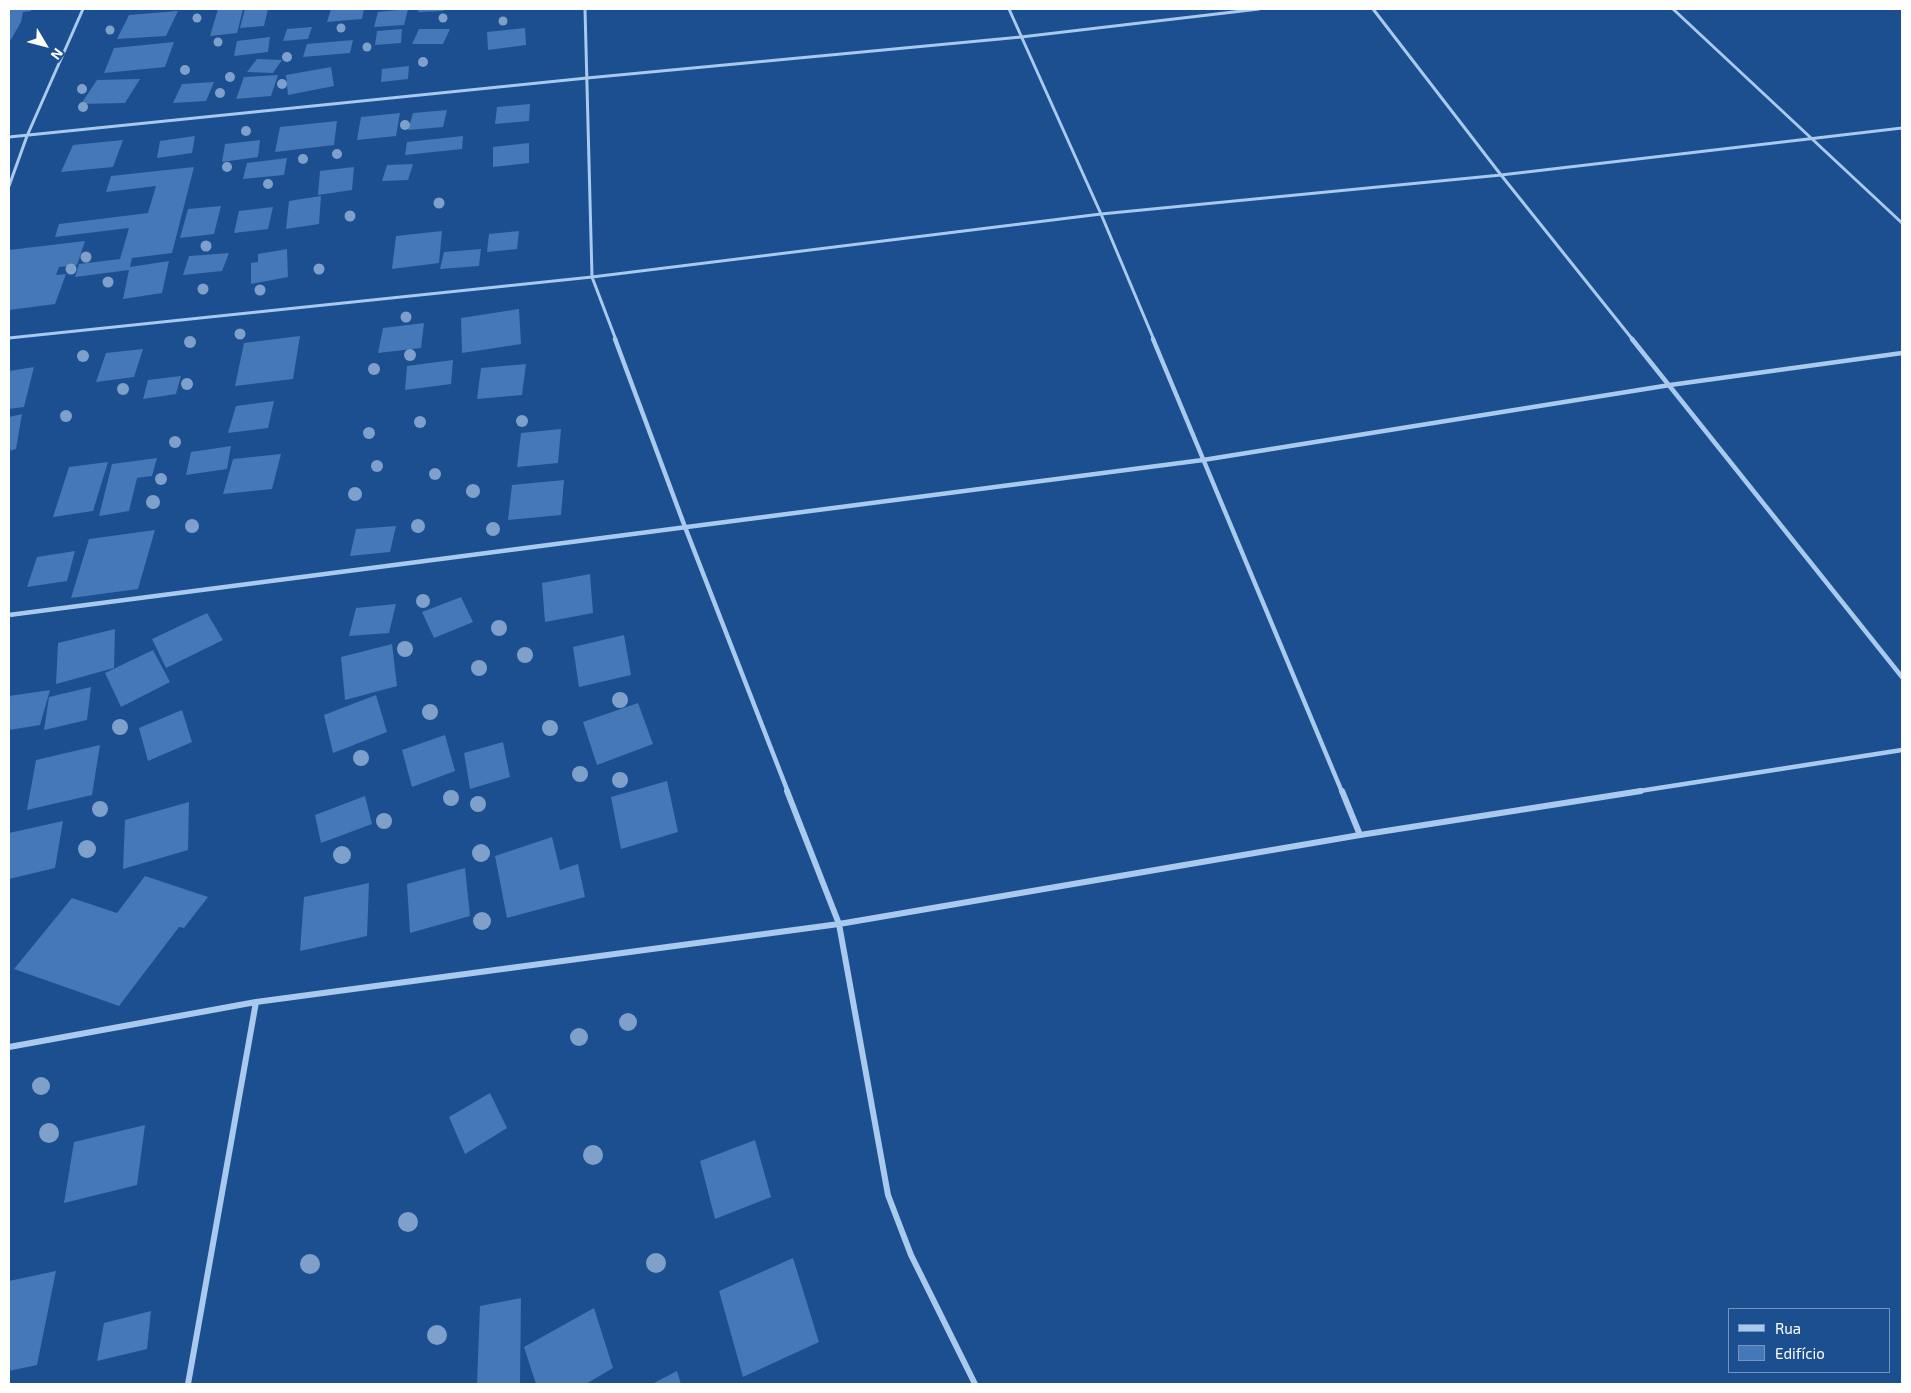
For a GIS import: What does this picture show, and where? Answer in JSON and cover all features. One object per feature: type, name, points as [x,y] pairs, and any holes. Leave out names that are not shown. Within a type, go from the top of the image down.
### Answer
[{"type":"street","points":[[9,186],[27,136],[83,9]]},
{"type":"street","points":[[585,9],[592,277],[685,527],[839,924],[888,1195],[911,1255],[975,1384]]},
{"type":"street","points":[[1009,9],[1101,214],[1360,835]]},
{"type":"street","points":[[9,137],[587,78],[1021,37],[1259,9]]},
{"type":"street","points":[[1372,9],[1501,175],[1902,677]]},
{"type":"street","points":[[1673,9],[1902,223]]},
{"type":"street","points":[[9,338],[592,277],[1101,214],[1501,175],[1902,128]]},
{"type":"street","points":[[9,615],[1203,460],[1670,385],[1902,353]]},
{"type":"street","points":[[9,1046],[256,1002],[839,924],[1360,835],[1902,750]]},
{"type":"street","points":[[188,1384],[256,1002]]},
{"type":"building","points":[[9,9],[31,9],[31,11],[23,12],[21,22],[9,43]]},
{"type":"building","points":[[218,9],[243,9],[237,33],[210,36]]},
{"type":"building","points":[[245,9],[268,9],[264,26],[240,28]]},
{"type":"building","points":[[331,9],[364,9],[362,19],[327,22]]},
{"type":"building","points":[[408,9],[404,25],[374,27],[378,12]]},
{"type":"building","points":[[419,9],[444,9],[443,11],[418,12]]},
{"type":"building","points":[[178,11],[166,36],[117,39],[129,15]]},
{"type":"building","points":[[312,27],[308,39],[283,41],[287,29]]},
{"type":"building","points":[[525,28],[526,45],[488,50],[487,32]]},
{"type":"building","points":[[402,29],[401,43],[375,45],[377,31]]},
{"type":"building","points":[[419,29],[450,29],[443,44],[412,44]]},
{"type":"building","points":[[270,37],[268,52],[234,56],[237,41]]},
{"type":"building","points":[[353,40],[350,53],[303,57],[307,44]]},
{"type":"building","points":[[174,42],[165,67],[104,73],[114,48]]},
{"type":"building","points":[[257,59],[282,60],[273,73],[247,72]]},
{"type":"building","points":[[409,66],[408,79],[381,82],[382,69]]},
{"type":"building","points":[[331,67],[334,86],[288,95],[286,75]]},
{"type":"building","points":[[278,75],[271,96],[236,99],[244,77]]},
{"type":"building","points":[[140,79],[125,103],[81,104],[97,80]]},
{"type":"building","points":[[214,82],[206,101],[173,103],[182,84]]},
{"type":"building","points":[[530,104],[529,121],[495,124],[497,107]]},
{"type":"building","points":[[447,110],[443,127],[408,130],[413,113]]},
{"type":"building","points":[[400,113],[396,136],[357,140],[361,117]]},
{"type":"building","points":[[337,121],[334,145],[275,152],[280,127]]},
{"type":"building","points":[[195,136],[192,153],[157,158],[160,141]]},
{"type":"building","points":[[463,136],[462,149],[405,155],[407,142]]},
{"type":"building","points":[[123,140],[113,167],[61,172],[73,145]]},
{"type":"building","points":[[260,140],[258,157],[222,162],[225,144]]},
{"type":"building","points":[[529,143],[529,163],[493,167],[493,147]]},
{"type":"building","points":[[287,158],[284,175],[243,179],[247,163]]},
{"type":"building","points":[[413,164],[408,180],[382,181],[387,165]]},
{"type":"building","points":[[194,167],[172,253],[132,258],[130,267],[169,261],[162,293],[123,299],[129,270],[75,277],[79,264],[120,259],[129,228],[55,237],[59,224],[148,213],[156,186],[106,192],[111,176]]},
{"type":"building","points":[[354,167],[352,190],[318,195],[320,171]]},
{"type":"building","points":[[321,196],[319,224],[286,229],[289,201]]},
{"type":"building","points":[[221,206],[214,234],[180,238],[188,209]]},
{"type":"building","points":[[273,207],[268,229],[234,233],[239,211]]},
{"type":"building","points":[[442,231],[439,263],[392,269],[396,236]]},
{"type":"building","points":[[519,231],[517,249],[487,252],[489,234]]},
{"type":"building","points":[[85,241],[77,265],[59,267],[56,275],[66,274],[55,304],[9,310],[9,250]]},
{"type":"building","points":[[287,249],[288,277],[251,284],[251,263],[258,262],[258,254]]},
{"type":"building","points":[[481,249],[479,266],[440,269],[444,252]]},
{"type":"building","points":[[229,253],[222,271],[183,275],[189,256]]},
{"type":"building","points":[[519,309],[521,344],[462,353],[461,318]]},
{"type":"building","points":[[424,323],[421,348],[378,353],[383,328]]},
{"type":"building","points":[[300,336],[293,379],[235,386],[244,343]]},
{"type":"building","points":[[143,349],[134,377],[96,382],[106,353]]},
{"type":"building","points":[[453,360],[451,384],[405,390],[407,366]]},
{"type":"building","points":[[526,364],[522,395],[477,399],[481,368]]},
{"type":"building","points":[[34,367],[24,407],[9,409],[9,371]]},
{"type":"building","points":[[181,376],[176,394],[143,399],[148,380]]},
{"type":"building","points":[[274,401],[268,428],[228,433],[236,406]]},
{"type":"building","points":[[22,414],[16,449],[9,451],[9,417]]},
{"type":"building","points":[[561,429],[558,463],[517,467],[521,433]]},
{"type":"building","points":[[231,446],[227,469],[186,475],[191,452]]},
{"type":"building","points":[[281,454],[272,489],[223,494],[233,459]]},
{"type":"building","points":[[157,458],[152,476],[137,478],[129,511],[99,516],[112,464]]},
{"type":"building","points":[[108,462],[93,511],[53,517],[69,467]]},
{"type":"building","points":[[564,480],[561,515],[508,520],[512,485]]},
{"type":"building","points":[[396,526],[390,552],[350,556],[356,529]]},
{"type":"building","points":[[155,530],[138,589],[71,598],[89,539]]},
{"type":"building","points":[[75,551],[67,581],[27,587],[37,557]]},
{"type":"building","points":[[590,574],[593,613],[545,622],[542,583]]},
{"type":"building","points":[[461,597],[473,622],[434,638],[422,612]]},
{"type":"building","points":[[396,604],[389,633],[349,636],[356,608]]},
{"type":"building","points":[[207,613],[223,640],[166,668],[152,639]]},
{"type":"building","points":[[115,629],[114,668],[56,684],[58,643]]},
{"type":"building","points":[[624,635],[631,675],[579,687],[573,647]]},
{"type":"building","points":[[392,644],[397,686],[345,700],[341,657]]},
{"type":"building","points":[[153,650],[170,682],[121,707],[105,673]]},
{"type":"building","points":[[91,687],[87,720],[44,730],[49,697]]},
{"type":"building","points":[[50,690],[40,725],[9,730],[9,696]]},
{"type":"building","points":[[376,695],[387,732],[333,753],[324,715]]},
{"type":"building","points":[[638,703],[653,744],[597,765],[583,722]]},
{"type":"building","points":[[182,710],[192,742],[148,761],[139,728]]},
{"type":"building","points":[[445,735],[455,771],[412,787],[402,750]]},
{"type":"building","points":[[503,742],[510,777],[470,789],[464,753]]},
{"type":"building","points":[[100,745],[92,795],[27,810],[36,760]]},
{"type":"building","points":[[667,781],[678,832],[621,849],[611,797]]},
{"type":"building","points":[[365,796],[372,824],[321,843],[315,815]]},
{"type":"building","points":[[189,802],[188,850],[123,869],[125,820]]},
{"type":"building","points":[[63,821],[55,868],[9,879],[9,833]]},
{"type":"building","points":[[552,837],[560,870],[578,864],[585,897],[507,918],[495,856]]},
{"type":"building","points":[[465,868],[470,916],[410,933],[407,884]]},
{"type":"building","points":[[145,876],[208,897],[184,928],[179,927],[119,1006],[14,969],[72,898],[117,913]]},
{"type":"building","points":[[369,883],[367,936],[300,951],[304,897]]},
{"type":"building","points":[[490,1093],[507,1128],[465,1154],[449,1117]]},
{"type":"building","points":[[145,1125],[137,1185],[64,1203],[74,1142]]},
{"type":"building","points":[[755,1140],[771,1197],[715,1219],[700,1161]]},
{"type":"building","points":[[793,1258],[819,1342],[743,1377],[719,1291]]},
{"type":"building","points":[[56,1271],[37,1365],[9,1371],[9,1281]]},
{"type":"building","points":[[521,1298],[520,1384],[477,1384],[480,1306]]},
{"type":"building","points":[[594,1308],[613,1368],[586,1384],[536,1384],[524,1347]]},
{"type":"building","points":[[151,1311],[147,1349],[97,1361],[104,1323]]},
{"type":"building","points":[[677,1371],[681,1384],[652,1384]]}]
